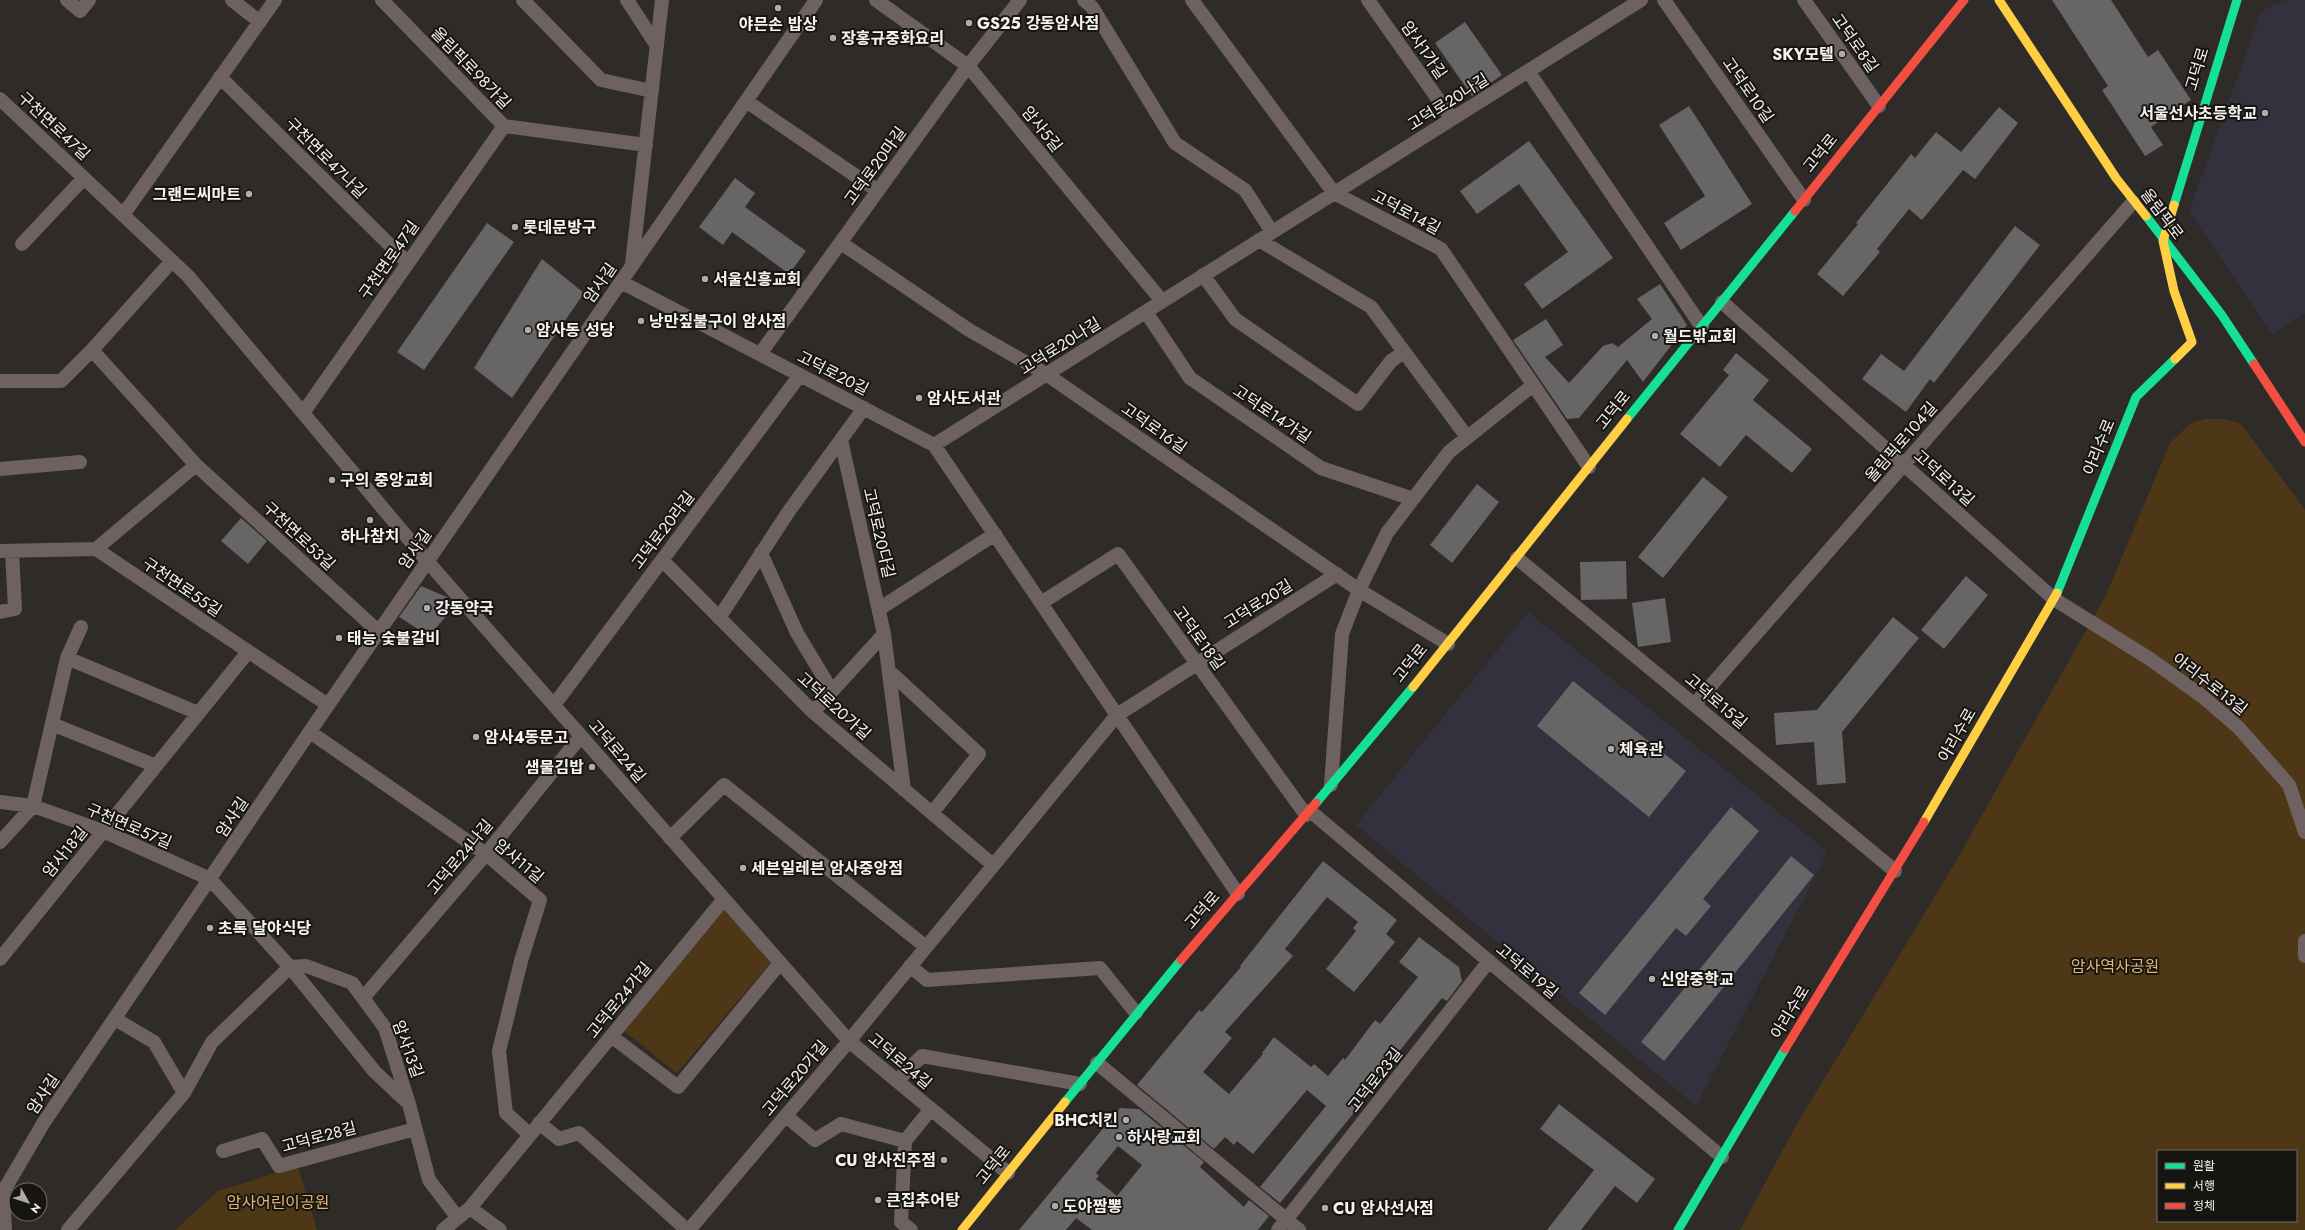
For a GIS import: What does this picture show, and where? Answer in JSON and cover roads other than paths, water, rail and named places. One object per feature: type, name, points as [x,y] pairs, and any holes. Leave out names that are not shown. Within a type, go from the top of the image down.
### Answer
[{"type":"main road","name":"고덕로","points":[[962,1230],[1136,1013],[1331,786],[1448,644],[1964,0]]},
{"type":"main road","name":"올림픽로","points":[[1999,0],[2133,202],[2221,314],[2305,442]]},
{"type":"main road","name":"고덕로","points":[[2163,241],[2174,200],[2237,0]]},
{"type":"main road","name":"아리수로","points":[[1678,1230],[1839,959],[1895,871],[2054,599],[2136,397],[2192,342],[2174,291],[2163,241]]},
{"type":"street","points":[[67,0],[80,11],[89,0]]},
{"type":"street","points":[[232,0],[260,22]]},
{"type":"street","points":[[123,215],[275,0]]},
{"type":"street","name":"올림픽로98가길","points":[[382,0],[504,126],[646,145]]},
{"type":"street","points":[[523,0],[601,80],[652,91]]},
{"type":"street","points":[[627,0],[657,46]]},
{"type":"street","points":[[632,267],[662,0]]},
{"type":"street","name":"암사길","points":[[5,1230],[2,1191],[44,1122],[328,705],[816,0]]},
{"type":"street","name":"암사5길","points":[[876,0],[968,66],[1162,301]]},
{"type":"street","name":"고덕로20마길","points":[[760,354],[968,66],[1020,0]]},
{"type":"street","points":[[1084,0],[1092,7],[1174,143],[1245,190],[1272,232]]},
{"type":"street","name":"고덕로14길","points":[[1192,0],[1334,193],[1441,249],[1589,468]]},
{"type":"street","name":"암사1가길","points":[[1368,0],[1452,119]]},
{"type":"street","name":"고덕로20나길","points":[[934,445],[1641,0]]},
{"type":"street","name":"고덕로10길","points":[[1664,0],[1804,200]]},
{"type":"street","name":"고덕로8길","points":[[1804,0],[1879,106]]},
{"type":"street","points":[[1528,71],[1702,327]]},
{"type":"street","name":"구천면로47나길","points":[[220,77],[408,262]]},
{"type":"street","name":"구천면로47길","points":[[0,99],[188,276],[428,562]]},
{"type":"street","points":[[746,101],[878,191]]},
{"type":"street","name":"구천면로47길","points":[[303,413],[504,126]]},
{"type":"street","name":"구천면로47길","points":[[22,244],[84,178]]},
{"type":"street","name":"올림픽로104길","points":[[1694,705],[2133,202]]},
{"type":"street","points":[[1259,240],[1371,307],[1466,437]]},
{"type":"street","name":"고덕로16길","points":[[841,243],[969,330],[1046,374],[1359,590],[1448,644]]},
{"type":"street","points":[[0,381],[61,381],[92,350],[172,261]]},
{"type":"street","points":[[1203,276],[1236,319],[1358,404],[1392,361],[1404,352]]},
{"type":"street","name":"고덕로20길","points":[[621,282],[934,445],[1238,894]]},
{"type":"street","name":"고덕로13길","points":[[1722,302],[2054,599]]},
{"type":"street","name":"고덕로14가길","points":[[1146,312],[1190,378],[1321,468],[1413,499]]},
{"type":"street","name":"구천면로53길","points":[[92,350],[196,465],[379,632]]},
{"type":"street","name":"고덕로20라길","points":[[554,705],[800,375]]},
{"type":"street","points":[[1331,786],[1342,634],[1359,590],[1387,533],[1449,452],[1533,385]]},
{"type":"street","points":[[719,618],[788,512],[864,408]]},
{"type":"street","name":"고덕로20다길","points":[[841,440],[884,634],[904,790]]},
{"type":"street","points":[[0,469],[80,462]]},
{"type":"street","points":[[0,612],[15,609],[6,551],[96,550],[196,465]]},
{"type":"street","points":[[879,609],[995,534]]},
{"type":"street","name":"구천면로55길","points":[[96,550],[328,705]]},
{"type":"street","points":[[761,553],[797,633],[832,691]]},
{"type":"street","name":"고덕로18길","points":[[1041,603],[1118,554],[1196,664],[1308,813]]},
{"type":"street","name":"고덕로15길","points":[[1517,558],[1895,871]]},
{"type":"street","name":"고덕로20가길","points":[[662,560],[813,712],[993,865]]},
{"type":"street","name":"고덕로24길","points":[[428,562],[849,1041],[1008,1173]]},
{"type":"street","name":"고덕로20길","points":[[1117,714],[1337,574]]},
{"type":"street","name":"아리수로13길","points":[[2054,599],[2150,659],[2203,697],[2240,728],[2289,785],[2305,832]]},
{"type":"street","points":[[0,842],[33,806],[67,658],[81,626]]},
{"type":"street","points":[[813,712],[884,634]]},
{"type":"street","name":"암사18길","points":[[0,960],[248,652]]},
{"type":"street","points":[[67,658],[198,713]]},
{"type":"street","points":[[889,671],[979,754],[932,813]]},
{"type":"street","name":"고덕로20가길","points":[[688,1230],[849,1041],[1117,714]]},
{"type":"street","points":[[52,724],[156,766]]},
{"type":"street","name":"암사11길","points":[[310,732],[486,854],[540,900],[521,962],[499,1051],[506,1113],[530,1135]]},
{"type":"street","name":"고덕로24나길","points":[[363,998],[486,854],[581,736]]},
{"type":"street","points":[[670,838],[724,785],[926,947]]},
{"type":"street","name":"구천면로57길","points":[[0,802],[33,806],[103,831],[210,880]]},
{"type":"street","name":"고덕로19길","points":[[1308,813],[1489,961],[1722,1157]]},
{"type":"street","name":"암사13길","points":[[210,880],[290,967],[375,1072],[409,1104]]},
{"type":"street","name":"고덕로24가길","points":[[443,1230],[470,1208],[724,899]]},
{"type":"street","points":[[2305,941],[2305,956]]},
{"type":"street","name":"고덕로23길","points":[[1282,1225],[1489,961]]},
{"type":"street","points":[[611,1036],[678,1087],[780,963]]},
{"type":"street","name":"암사13길","points":[[290,967],[306,966],[352,983],[384,1028],[409,1104],[429,1180],[458,1218]]},
{"type":"street","points":[[910,966],[927,980],[1100,968],[1136,1013]]},
{"type":"street","points":[[68,1230],[184,1093],[212,1042],[290,967]]},
{"type":"street","points":[[115,1019],[154,1042],[184,1093]]},
{"type":"street","points":[[897,1081],[922,1056],[1080,1084]]},
{"type":"street","points":[[1097,1063],[1282,1225],[1299,1230]]},
{"type":"street","points":[[911,1230],[901,1222],[905,1141],[931,1109]]},
{"type":"street","points":[[786,1116],[815,1140],[841,1124],[905,1141]]},
{"type":"street","points":[[539,1123],[559,1139],[579,1133],[688,1230]]},
{"type":"street","name":"고덕로28길","points":[[223,1151],[262,1139],[279,1166],[415,1129]]},
{"type":"street","points":[[470,1208],[500,1230]]},
{"type":"place","name":"야믄손 밥상","points":[[778,8]]},
{"type":"place","name":"GS25 강동암사점","points":[[969,23]]},
{"type":"place","name":"장홍규중화요리","points":[[833,38]]},
{"type":"place","name":"SKY모텔","points":[[1842,54]]},
{"type":"place","name":"서울선사초등학교","points":[[2265,113]]},
{"type":"place","name":"그랜드씨마트","points":[[249,194]]},
{"type":"place","name":"롯데문방구","points":[[515,227]]},
{"type":"place","name":"서울신흥교회","points":[[705,279]]},
{"type":"place","name":"낭만짚불구이 암사점","points":[[641,321]]},
{"type":"place","name":"암사동 성당","points":[[528,330]]},
{"type":"place","name":"월드밖교회","points":[[1655,336]]},
{"type":"place","name":"암사도서관","points":[[919,398]]},
{"type":"place","name":"구의 중앙교회","points":[[332,480]]},
{"type":"place","name":"하나참치","points":[[370,520]]},
{"type":"place","name":"강동약국","points":[[427,608]]},
{"type":"place","name":"태능 숯불갈비","points":[[339,638]]},
{"type":"place","name":"암사4동문고","points":[[476,737]]},
{"type":"place","name":"체육관","points":[[1611,749]]},
{"type":"place","name":"샘물김밥","points":[[592,767]]},
{"type":"place","name":"세븐일레븐 암사중앙점","points":[[743,868]]},
{"type":"place","name":"초록 달야식당","points":[[210,928]]},
{"type":"place","name":"신암중학교","points":[[1652,979]]},
{"type":"place","name":"BHC치킨","points":[[1126,1120]]},
{"type":"place","name":"하사랑교회","points":[[1119,1137]]},
{"type":"place","name":"CU 암사진주점","points":[[944,1160]]},
{"type":"place","name":"큰집추어탕","points":[[878,1200]]},
{"type":"place","name":"도야짬뽕","points":[[1055,1206]]},
{"type":"place","name":"CU 암사선사점","points":[[1325,1208]]},
{"type":"park label","name":"암사역사공원","points":[[2115,966]]},
{"type":"park label","name":"암사어린이공원","points":[[278,1202]]}]
